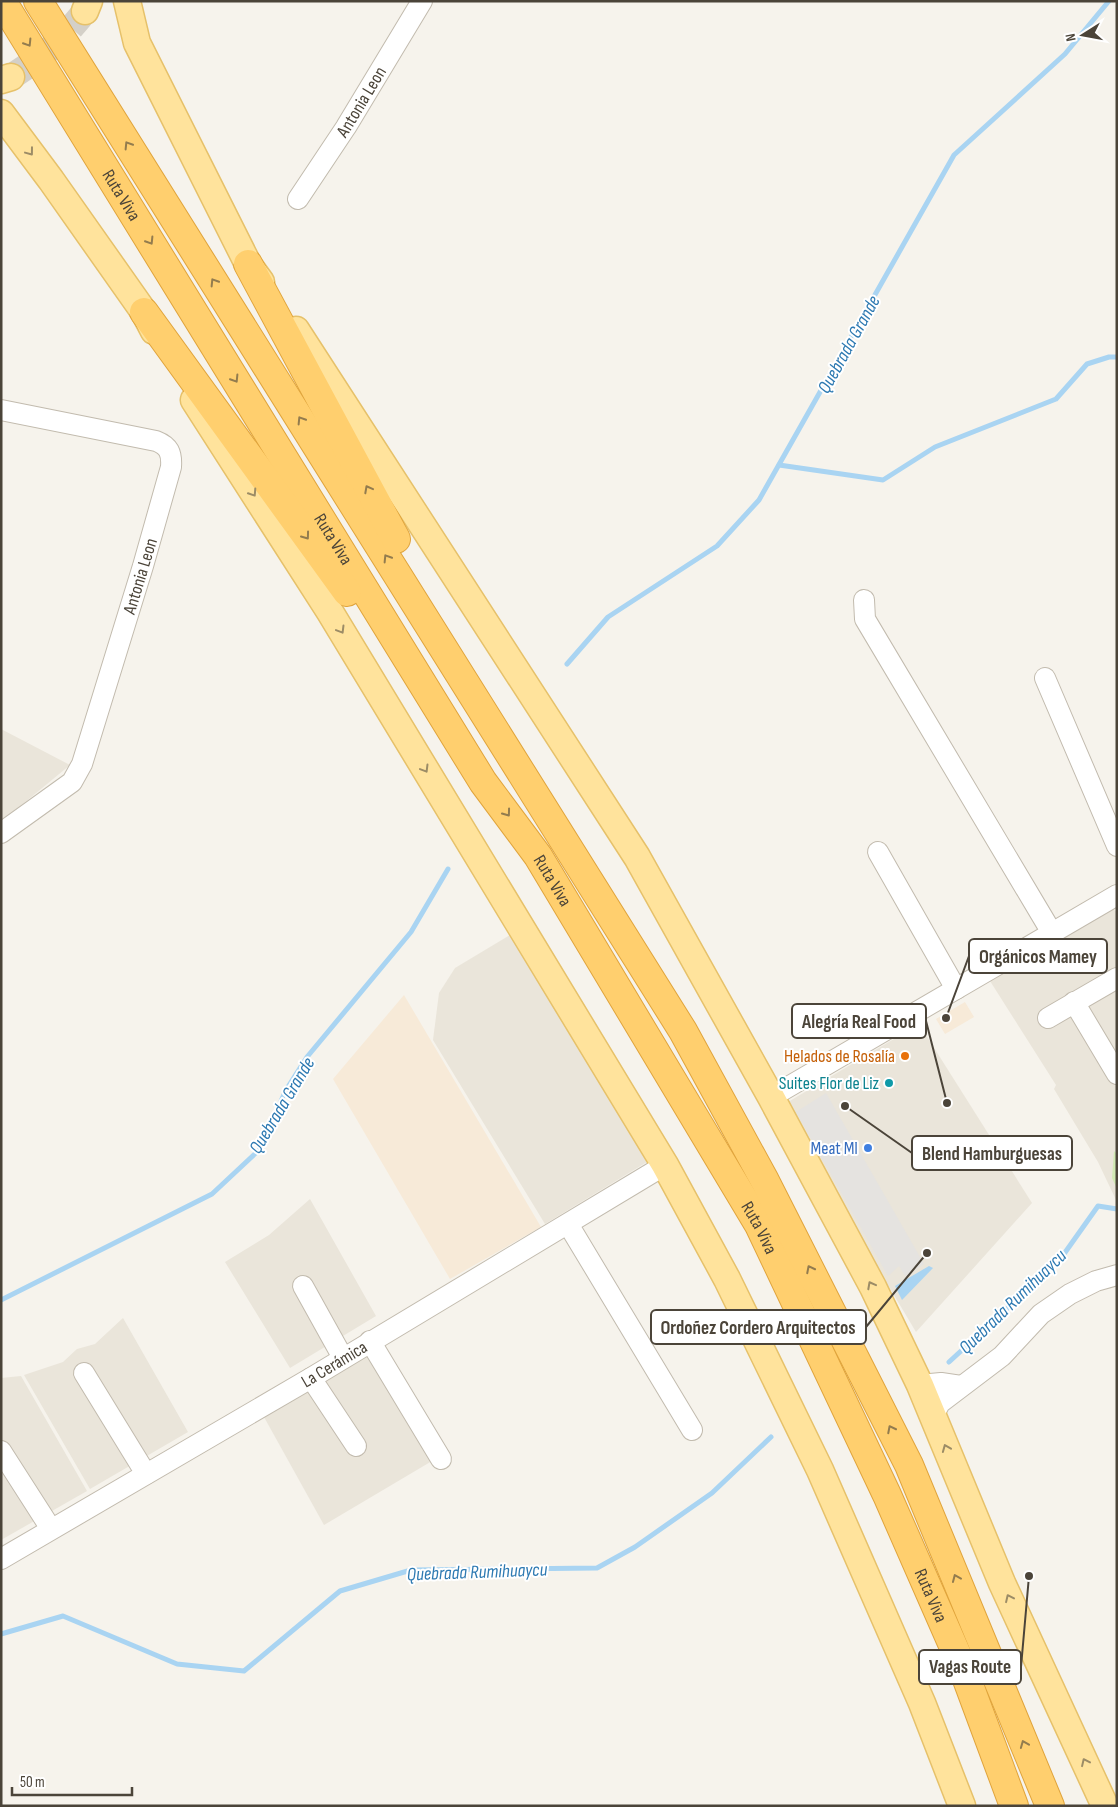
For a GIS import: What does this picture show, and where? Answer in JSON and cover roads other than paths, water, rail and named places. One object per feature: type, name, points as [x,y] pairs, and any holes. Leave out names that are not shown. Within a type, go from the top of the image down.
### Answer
[{"type":"highway","name":"Ruta Viva","points":[[2,1],[483,782],[538,856],[759,1225],[887,1495],[923,1576],[962,1666],[1014,1806]]},
{"type":"highway","name":"Ruta Viva","points":[[38,1],[682,1031],[765,1181],[909,1464],[1050,1806]]},
{"type":"highway","points":[[248,264],[380,513],[464,654],[505,748]]},
{"type":"highway","points":[[144,312],[483,782]]},
{"type":"main road","points":[[127,1],[137,43],[248,264],[290,321],[637,856],[771,1097],[873,1287],[920,1385],[1002,1583],[1105,1806]]},
{"type":"main road","points":[[1,113],[51,180],[144,312],[202,414],[330,612],[665,1165],[727,1279],[820,1470],[922,1703],[962,1806]]},
{"type":"street","name":"Antonia Leon","points":[[298,199],[346,127],[422,1]]},
{"type":"street","name":"Antonia Leon","points":[[1,410],[156,441],[170,450],[172,458],[143,566],[82,764],[72,782],[1,832]]},
{"type":"street","points":[[864,600],[865,619],[1052,933]]},
{"type":"street","points":[[1045,678],[1117,846]]},
{"type":"street","points":[[878,852],[956,988]]},
{"type":"street","points":[[771,1097],[1117,895]]},
{"type":"street","points":[[1048,1018],[1117,978]]},
{"type":"street","points":[[1074,1002],[1117,1074]]},
{"type":"street","name":"La Cerámica","points":[[1,1559],[311,1378],[665,1165]]},
{"type":"street","points":[[568,1224],[692,1430]]},
{"type":"street","points":[[933,1416],[940,1403],[1002,1356],[1041,1314],[1070,1294],[1096,1281],[1117,1275]]},
{"type":"street","points":[[303,1286],[343,1358]]},
{"type":"street","points":[[370,1341],[441,1459]]},
{"type":"street","points":[[84,1374],[146,1474]]},
{"type":"street","points":[[311,1378],[356,1446]]},
{"type":"street","points":[[920,1385],[941,1383],[961,1386]]},
{"type":"street","points":[[1,1451],[51,1529]]},
{"type":"water","points":[[929,1266],[933,1268],[902,1300],[895,1286]]},
{"type":"waterway","name":"Quebrada Grande","points":[[567,664],[608,617],[717,546],[759,500],[954,155],[1065,54],[1109,1]]},
{"type":"waterway","points":[[779,465],[883,480],[935,447],[1056,399],[1087,364],[1109,357],[1117,357]]},
{"type":"waterway","name":"Quebrada Grande","points":[[1,1300],[212,1194],[259,1150],[286,1090],[307,1057],[411,932],[448,869]]},
{"type":"waterway","name":"Quebrada Rumihuaycu","points":[[949,1362],[1059,1261],[1098,1206],[1117,1209]]},
{"type":"waterway","name":"Quebrada Rumihuaycu","points":[[1,1634],[63,1616],[177,1664],[244,1671],[340,1591],[411,1570],[597,1568],[635,1547],[712,1493],[771,1437]]},
{"type":"tunnel","points":[[11,77],[51,48],[85,11]]},
{"type":"place","name":"Orgánicos Mamey","points":[[946,1018]]},
{"type":"place","name":"Helados de Rosalía","points":[[905,1056]]},
{"type":"place","name":"Suites Flor de Liz","points":[[889,1083]]},
{"type":"place","name":"Alegría Real Food","points":[[947,1103]]},
{"type":"place","name":"Blend Hamburguesas","points":[[845,1106]]},
{"type":"place","name":"Meat MI","points":[[868,1148]]},
{"type":"place","name":"Ordoñez Cordero Arquitectos","points":[[927,1253]]},
{"type":"place","name":"Vagas Route","points":[[1029,1576]]}]
